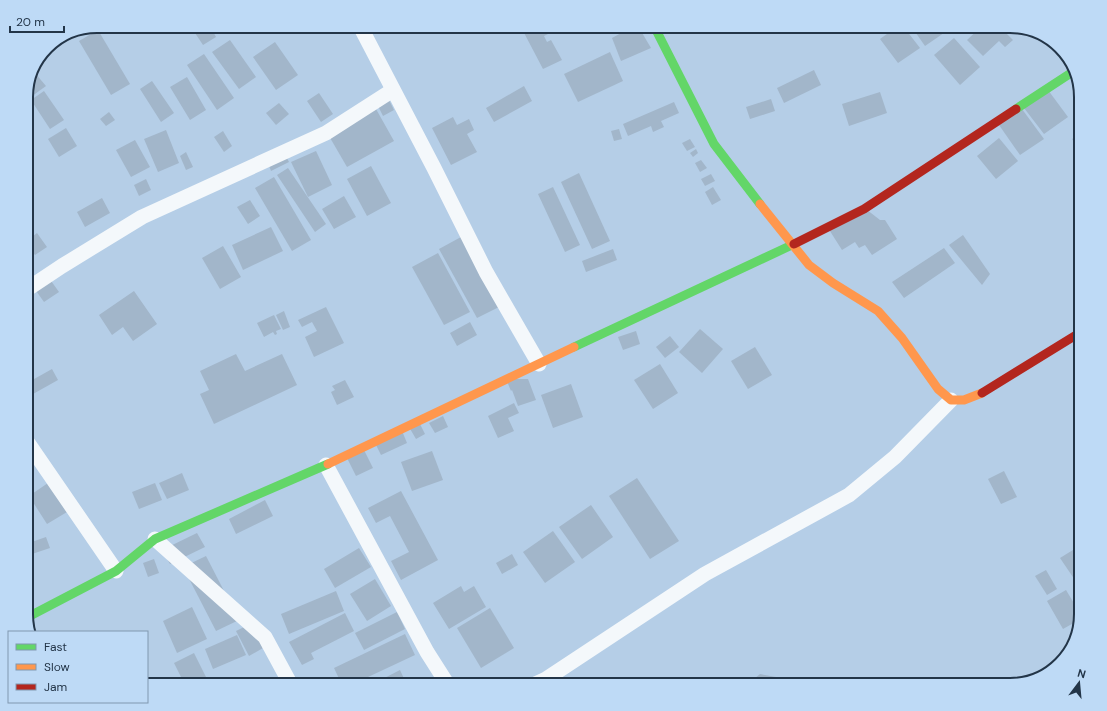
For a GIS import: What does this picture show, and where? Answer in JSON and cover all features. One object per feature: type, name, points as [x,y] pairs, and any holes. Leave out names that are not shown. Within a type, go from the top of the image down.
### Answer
[{"type":"street","points":[[364,33],[486,272],[539,364]]},
{"type":"street","points":[[658,33],[714,144],[792,245],[809,265],[833,283],[878,311],[902,338],[938,389],[951,400],[964,400],[980,394],[1074,336]]},
{"type":"street","points":[[33,614],[116,570],[155,539],[326,466],[792,245],[864,209],[1069,74]]},
{"type":"street","points":[[33,285],[62,266],[142,218],[326,133],[393,90]]},
{"type":"street","points":[[548,678],[705,574],[849,495],[895,457],[951,400]]},
{"type":"street","points":[[33,450],[116,570]]},
{"type":"street","points":[[326,466],[427,652],[444,678]]},
{"type":"street","points":[[155,539],[266,637],[287,678]]},
{"type":"building","points":[[92,33],[100,33],[130,84],[111,95],[79,41]]},
{"type":"building","points":[[195,33],[214,33],[216,37],[203,45]]},
{"type":"building","points":[[524,33],[547,33],[544,36],[547,42],[551,40],[562,60],[543,69]]},
{"type":"building","points":[[621,33],[642,33],[651,48],[621,61],[612,38]]},
{"type":"building","points":[[888,33],[908,33],[920,48],[898,63],[880,39]]},
{"type":"building","points":[[916,33],[944,33],[925,46]]},
{"type":"building","points":[[974,33],[1006,33],[1013,40],[1005,47],[999,41],[983,56],[967,40]]},
{"type":"building","points":[[954,38],[980,67],[960,85],[934,55]]},
{"type":"building","points":[[230,40],[256,77],[239,89],[212,52]]},
{"type":"building","points":[[275,42],[298,75],[276,90],[253,57]]},
{"type":"building","points":[[610,52],[623,81],[578,102],[564,74]]},
{"type":"building","points":[[204,54],[234,98],[217,110],[187,65]]},
{"type":"building","points":[[814,70],[821,85],[784,103],[777,88]]},
{"type":"building","points":[[37,75],[46,86],[33,95]]},
{"type":"building","points":[[187,77],[206,110],[190,120],[170,87]]},
{"type":"building","points":[[152,81],[174,113],[161,122],[140,89]]},
{"type":"building","points":[[524,86],[532,101],[494,122],[486,108]]},
{"type":"building","points":[[1048,90],[1068,117],[1044,134],[1024,108]]},
{"type":"building","points":[[44,91],[64,120],[50,129],[33,103],[33,99]]},
{"type":"building","points":[[880,92],[887,113],[849,126],[842,104]]},
{"type":"building","points":[[319,93],[333,114],[321,122],[307,101]]},
{"type":"building","points":[[388,98],[394,110],[383,116],[377,104]]},
{"type":"building","points":[[771,99],[775,111],[750,119],[746,107]]},
{"type":"building","points":[[674,102],[679,113],[661,121],[664,127],[653,132],[651,126],[628,136],[623,124]]},
{"type":"building","points":[[279,103],[289,114],[276,125],[266,113]]},
{"type":"building","points":[[376,109],[394,141],[347,167],[329,136]]},
{"type":"building","points":[[1022,109],[1044,139],[1020,155],[999,125]]},
{"type":"building","points":[[109,112],[115,120],[106,126],[100,119]]},
{"type":"building","points":[[453,117],[457,125],[469,119],[474,130],[467,134],[477,152],[451,165],[432,128]]},
{"type":"building","points":[[66,128],[77,146],[59,157],[48,139]]},
{"type":"building","points":[[619,129],[622,139],[614,141],[611,131]]},
{"type":"building","points":[[166,130],[179,163],[158,172],[144,139]]},
{"type":"building","points":[[223,131],[232,146],[224,152],[214,137]]},
{"type":"building","points":[[999,138],[1018,161],[996,179],[977,156]]},
{"type":"building","points":[[690,139],[695,147],[687,151],[682,143]]},
{"type":"building","points":[[135,140],[150,167],[131,177],[116,150]]},
{"type":"building","points":[[696,149],[698,153],[693,157],[690,153]]},
{"type":"building","points":[[316,151],[332,185],[308,197],[291,162]]},
{"type":"building","points":[[186,152],[193,167],[186,170],[180,156]]},
{"type":"building","points":[[285,154],[289,162],[271,171],[268,163]]},
{"type":"building","points":[[701,160],[707,168],[700,172],[695,163]]},
{"type":"building","points":[[371,166],[391,203],[367,216],[347,179]]},
{"type":"building","points":[[288,168],[326,224],[315,232],[277,175]]},
{"type":"building","points":[[579,173],[610,241],[592,249],[561,182]]},
{"type":"building","points":[[711,174],[715,181],[705,186],[701,179]]},
{"type":"building","points":[[274,177],[311,240],[292,251],[255,188]]},
{"type":"building","points":[[146,179],[151,190],[139,196],[134,185]]},
{"type":"building","points":[[553,187],[580,245],[565,252],[538,194]]},
{"type":"building","points":[[713,187],[721,200],[712,205],[705,192]]},
{"type":"building","points":[[344,196],[356,217],[334,229],[322,209]]},
{"type":"building","points":[[102,198],[110,213],[85,227],[77,212]]},
{"type":"building","points":[[250,200],[260,216],[248,224],[237,207]]},
{"type":"building","points":[[862,206],[880,220],[885,220],[897,239],[872,255],[865,245],[859,248],[855,242],[842,250],[828,228]]},
{"type":"building","points":[[271,227],[283,251],[243,270],[232,245]]},
{"type":"building","points":[[37,233],[47,247],[35,255],[33,252],[33,236]]},
{"type":"building","points":[[963,235],[990,274],[982,285],[949,245]]},
{"type":"building","points":[[461,237],[499,307],[477,318],[439,249]]},
{"type":"building","points":[[223,246],[241,277],[220,289],[202,258]]},
{"type":"building","points":[[944,248],[955,263],[904,298],[892,282]]},
{"type":"building","points":[[613,249],[617,260],[586,272],[582,261]]},
{"type":"building","points":[[438,253],[470,312],[444,325],[412,267]]},
{"type":"building","points":[[49,278],[59,292],[44,302],[34,288]]},
{"type":"building","points":[[134,291],[157,324],[133,341],[123,327],[112,335],[99,315]]},
{"type":"building","points":[[326,307],[344,343],[314,357],[305,337],[317,331],[312,322],[302,327],[298,320]]},
{"type":"building","points":[[284,311],[290,327],[283,330],[276,315]]},
{"type":"building","points":[[274,315],[281,329],[276,331],[277,334],[275,335],[273,332],[264,337],[257,323]]},
{"type":"building","points":[[470,322],[477,335],[457,346],[450,333]]},
{"type":"building","points":[[700,329],[723,349],[702,373],[679,352]]},
{"type":"building","points":[[636,331],[640,344],[623,350],[618,337]]},
{"type":"building","points":[[670,336],[679,347],[665,358],[656,347]]},
{"type":"building","points":[[755,347],[772,375],[748,389],[731,361]]},
{"type":"building","points":[[236,354],[245,371],[282,354],[297,385],[214,424],[200,394],[209,390],[200,371]]},
{"type":"building","points":[[660,364],[678,393],[653,409],[634,380]]},
{"type":"building","points":[[52,369],[58,380],[33,394],[33,380]]},
{"type":"building","points":[[506,379],[528,379],[536,400],[518,406]]},
{"type":"building","points":[[345,380],[354,397],[337,405],[331,392],[335,390],[332,386]]},
{"type":"building","points":[[571,384],[583,417],[553,428],[541,395]]},
{"type":"building","points":[[514,403],[519,413],[508,418],[514,431],[498,438],[488,416]]},
{"type":"building","points":[[443,416],[448,427],[435,433],[429,423]]},
{"type":"building","points":[[419,422],[425,434],[416,439],[409,427]]},
{"type":"building","points":[[400,426],[407,443],[381,455],[373,439]]},
{"type":"building","points":[[364,450],[373,468],[356,476],[347,458]]},
{"type":"building","points":[[432,451],[443,480],[412,491],[401,462]]},
{"type":"building","points":[[1004,471],[1017,497],[1001,504],[988,479]]},
{"type":"building","points":[[182,473],[189,490],[167,499],[159,483]]},
{"type":"building","points":[[637,478],[679,541],[650,559],[609,496]]},
{"type":"building","points":[[48,483],[67,512],[47,524],[33,502],[33,493]]},
{"type":"building","points":[[155,483],[162,500],[139,509],[132,492]]},
{"type":"building","points":[[401,491],[438,560],[401,580],[391,561],[409,552],[390,516],[376,523],[368,508]]},
{"type":"building","points":[[265,500],[273,516],[236,534],[229,519]]},
{"type":"building","points":[[591,505],[613,537],[582,559],[559,527]]},
{"type":"building","points":[[553,531],[575,562],[545,583],[523,552]]},
{"type":"building","points":[[197,533],[205,547],[170,564],[162,550]]},
{"type":"building","points":[[46,537],[50,548],[33,554],[33,542]]},
{"type":"building","points":[[359,548],[371,567],[335,588],[324,569]]},
{"type":"building","points":[[1074,549],[1074,579],[1060,558]]},
{"type":"building","points":[[512,554],[518,565],[502,574],[496,563]]},
{"type":"building","points":[[206,556],[239,620],[216,631],[183,567]]},
{"type":"building","points":[[154,559],[159,573],[148,577],[143,563]]},
{"type":"building","points":[[1046,570],[1057,589],[1047,595],[1035,576]]},
{"type":"building","points":[[375,579],[391,606],[367,621],[350,594]]},
{"type":"building","points":[[461,586],[464,592],[474,586],[486,607],[449,629],[433,603]]},
{"type":"building","points":[[1066,590],[1074,603],[1073,623],[1063,629],[1047,601]]},
{"type":"building","points":[[336,591],[344,611],[289,634],[281,614]]},
{"type":"building","points":[[192,607],[207,639],[177,653],[163,621]]},
{"type":"building","points":[[490,608],[514,648],[481,668],[457,628]]},
{"type":"building","points":[[397,612],[405,629],[364,650],[355,633]]},
{"type":"building","points":[[345,613],[354,631],[311,653],[314,659],[302,665],[289,642]]},
{"type":"building","points":[[250,624],[263,648],[249,656],[236,631]]},
{"type":"building","points":[[405,634],[415,655],[366,678],[339,678],[334,668]]},
{"type":"building","points":[[237,635],[246,655],[213,669],[205,649]]},
{"type":"building","points":[[194,653],[206,678],[182,678],[174,663]]},
{"type":"building","points":[[400,670],[404,678],[385,678]]},
{"type":"building","points":[[760,674],[776,678],[755,678]]},
{"type":"traffic: fast","points":[[658,33],[714,144],[760,204]]},
{"type":"traffic: fast","points":[[1016,109],[1069,74]]},
{"type":"traffic: fast","points":[[574,347],[794,244]]},
{"type":"traffic: fast","points":[[33,614],[116,571],[155,539],[328,464]]},
{"type":"traffic: slow","points":[[760,204],[809,265],[833,283],[878,311],[902,338],[938,389],[951,400],[964,400],[982,393]]},
{"type":"traffic: slow","points":[[328,464],[574,347]]},
{"type":"traffic: jam","points":[[794,244],[864,209],[1016,109]]},
{"type":"traffic: jam","points":[[982,393],[1074,336]]}]
